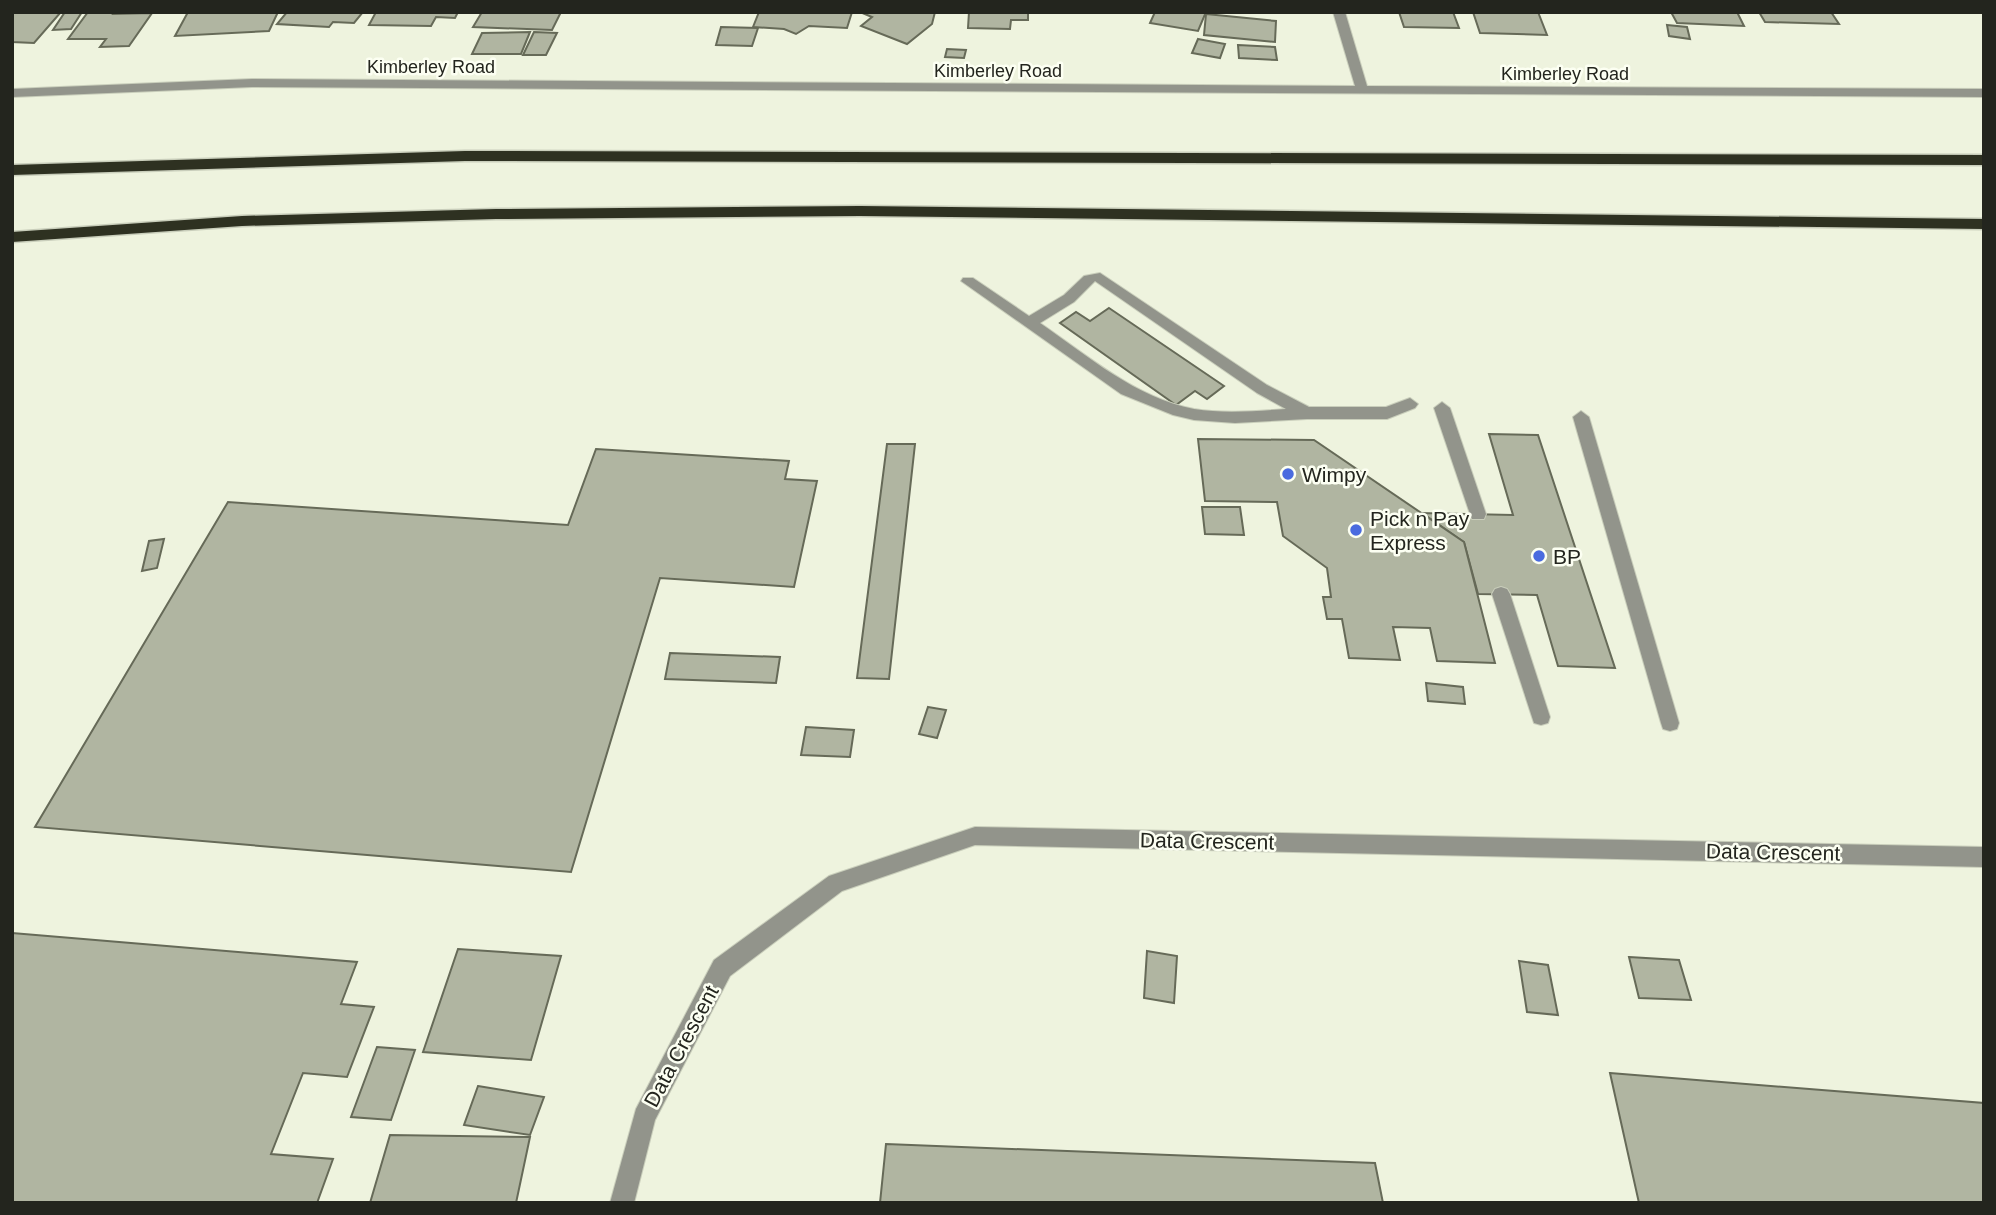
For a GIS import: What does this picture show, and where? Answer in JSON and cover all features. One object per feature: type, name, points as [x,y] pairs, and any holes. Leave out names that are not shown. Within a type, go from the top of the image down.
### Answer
[{"type":"highway","points":[[12,170],[465,156],[1984,160]]},
{"type":"highway","points":[[12,237],[242,220],[483,214],[1208,213],[1984,224]]},
{"type":"street","points":[[1339,12],[1363,91]]},
{"type":"street","name":"Kimberley Road","points":[[12,93],[252,83],[1984,93]]},
{"type":"street","points":[[1028,323],[1095,279],[1262,389],[1307,413]]},
{"type":"street","points":[[968,281],[1126,390],[1180,413],[1222,419],[1307,413],[1387,413],[1410,404]]},
{"type":"street","points":[[1442,408],[1478,514]]},
{"type":"street","points":[[1581,417],[1670,723]]},
{"type":"street","points":[[1501,594],[1541,718]]},
{"type":"street","name":"Data Crescent","points":[[622,1203],[644,1116],[722,968],[836,883],[975,836],[1984,857]]},
{"type":"building","points":[[12,12],[61,12],[34,43],[12,42]]},
{"type":"building","points":[[65,12],[82,12],[71,29],[53,30]]},
{"type":"building","points":[[88,12],[152,13],[129,46],[100,47],[106,39],[68,39]]},
{"type":"building","points":[[188,12],[278,12],[269,31],[175,36]]},
{"type":"building","points":[[287,12],[363,12],[354,23],[333,22],[329,27],[277,24]]},
{"type":"building","points":[[376,12],[458,12],[455,18],[436,17],[431,26],[369,25]]},
{"type":"building","points":[[482,12],[561,12],[552,30],[473,27]]},
{"type":"building","points":[[759,12],[852,12],[847,28],[809,26],[796,34],[784,29],[753,27]]},
{"type":"building","points":[[860,12],[935,12],[932,24],[907,44],[861,26],[872,17]]},
{"type":"building","points":[[969,12],[1028,12],[1028,20],[1011,20],[1010,29],[968,28]]},
{"type":"building","points":[[1155,12],[1206,12],[1198,31],[1150,23]]},
{"type":"building","points":[[1399,12],[1453,12],[1459,28],[1404,27]]},
{"type":"building","points":[[1473,12],[1538,12],[1547,35],[1480,33]]},
{"type":"building","points":[[1671,12],[1737,12],[1744,26],[1677,23]]},
{"type":"building","points":[[1759,12],[1831,12],[1839,24],[1765,22]]},
{"type":"building","points":[[1206,14],[1276,21],[1275,42],[1204,35]]},
{"type":"building","points":[[1667,25],[1687,27],[1690,39],[1669,36]]},
{"type":"building","points":[[721,27],[758,28],[752,46],[716,45]]},
{"type":"building","points":[[530,32],[521,54],[472,54],[482,33]]},
{"type":"building","points":[[534,32],[557,33],[546,55],[523,55]]},
{"type":"building","points":[[1198,39],[1225,44],[1220,58],[1192,53]]},
{"type":"building","points":[[1238,45],[1275,47],[1277,60],[1239,58]]},
{"type":"building","points":[[947,49],[966,50],[964,58],[945,57]]},
{"type":"building","points":[[1109,308],[1224,386],[1207,399],[1195,391],[1176,405],[1060,323],[1076,312],[1090,321]]},
{"type":"building","points":[[1489,434],[1538,435],[1615,668],[1558,666],[1537,595],[1478,594],[1464,542],[1422,513],[1513,515]]},
{"type":"building","points":[[1198,439],[1314,440],[1464,542],[1495,663],[1437,661],[1430,628],[1393,627],[1400,660],[1349,658],[1342,619],[1327,619],[1323,597],[1331,597],[1327,568],[1283,536],[1277,502],[1205,501]]},
{"type":"building","points":[[887,444],[915,444],[889,679],[857,678]]},
{"type":"building","points":[[596,449],[789,461],[785,479],[817,481],[794,587],[660,578],[571,872],[35,827],[228,502],[568,525]]},
{"type":"building","points":[[1202,507],[1240,507],[1244,535],[1205,534]]},
{"type":"building","points":[[164,539],[157,568],[142,571],[149,541]]},
{"type":"building","points":[[670,653],[780,657],[776,683],[665,679]]},
{"type":"building","points":[[1426,683],[1463,687],[1465,704],[1428,701]]},
{"type":"building","points":[[928,707],[946,710],[937,738],[919,734]]},
{"type":"building","points":[[806,727],[854,730],[850,757],[801,755]]},
{"type":"building","points":[[12,933],[357,962],[341,1004],[374,1007],[347,1077],[303,1073],[271,1154],[333,1159],[317,1203],[12,1203]]},
{"type":"building","points":[[458,949],[561,956],[531,1060],[423,1052]]},
{"type":"building","points":[[1147,951],[1177,956],[1174,1003],[1144,998]]},
{"type":"building","points":[[1629,957],[1679,960],[1691,1000],[1639,998]]},
{"type":"building","points":[[1519,961],[1548,965],[1558,1015],[1527,1012]]},
{"type":"building","points":[[377,1047],[415,1050],[391,1120],[351,1117]]},
{"type":"building","points":[[1610,1073],[1984,1103],[1984,1203],[1639,1203]]},
{"type":"building","points":[[478,1086],[544,1097],[530,1135],[464,1125]]},
{"type":"building","points":[[390,1135],[530,1137],[516,1203],[370,1203]]},
{"type":"building","points":[[886,1144],[1375,1163],[1383,1203],[880,1203]]},
{"type":"place","name":"Wimpy","points":[[1288,474]]},
{"type":"place","name":"Pick n Pay Express","points":[[1356,530]]},
{"type":"place","name":"BP","points":[[1539,556]]}]
